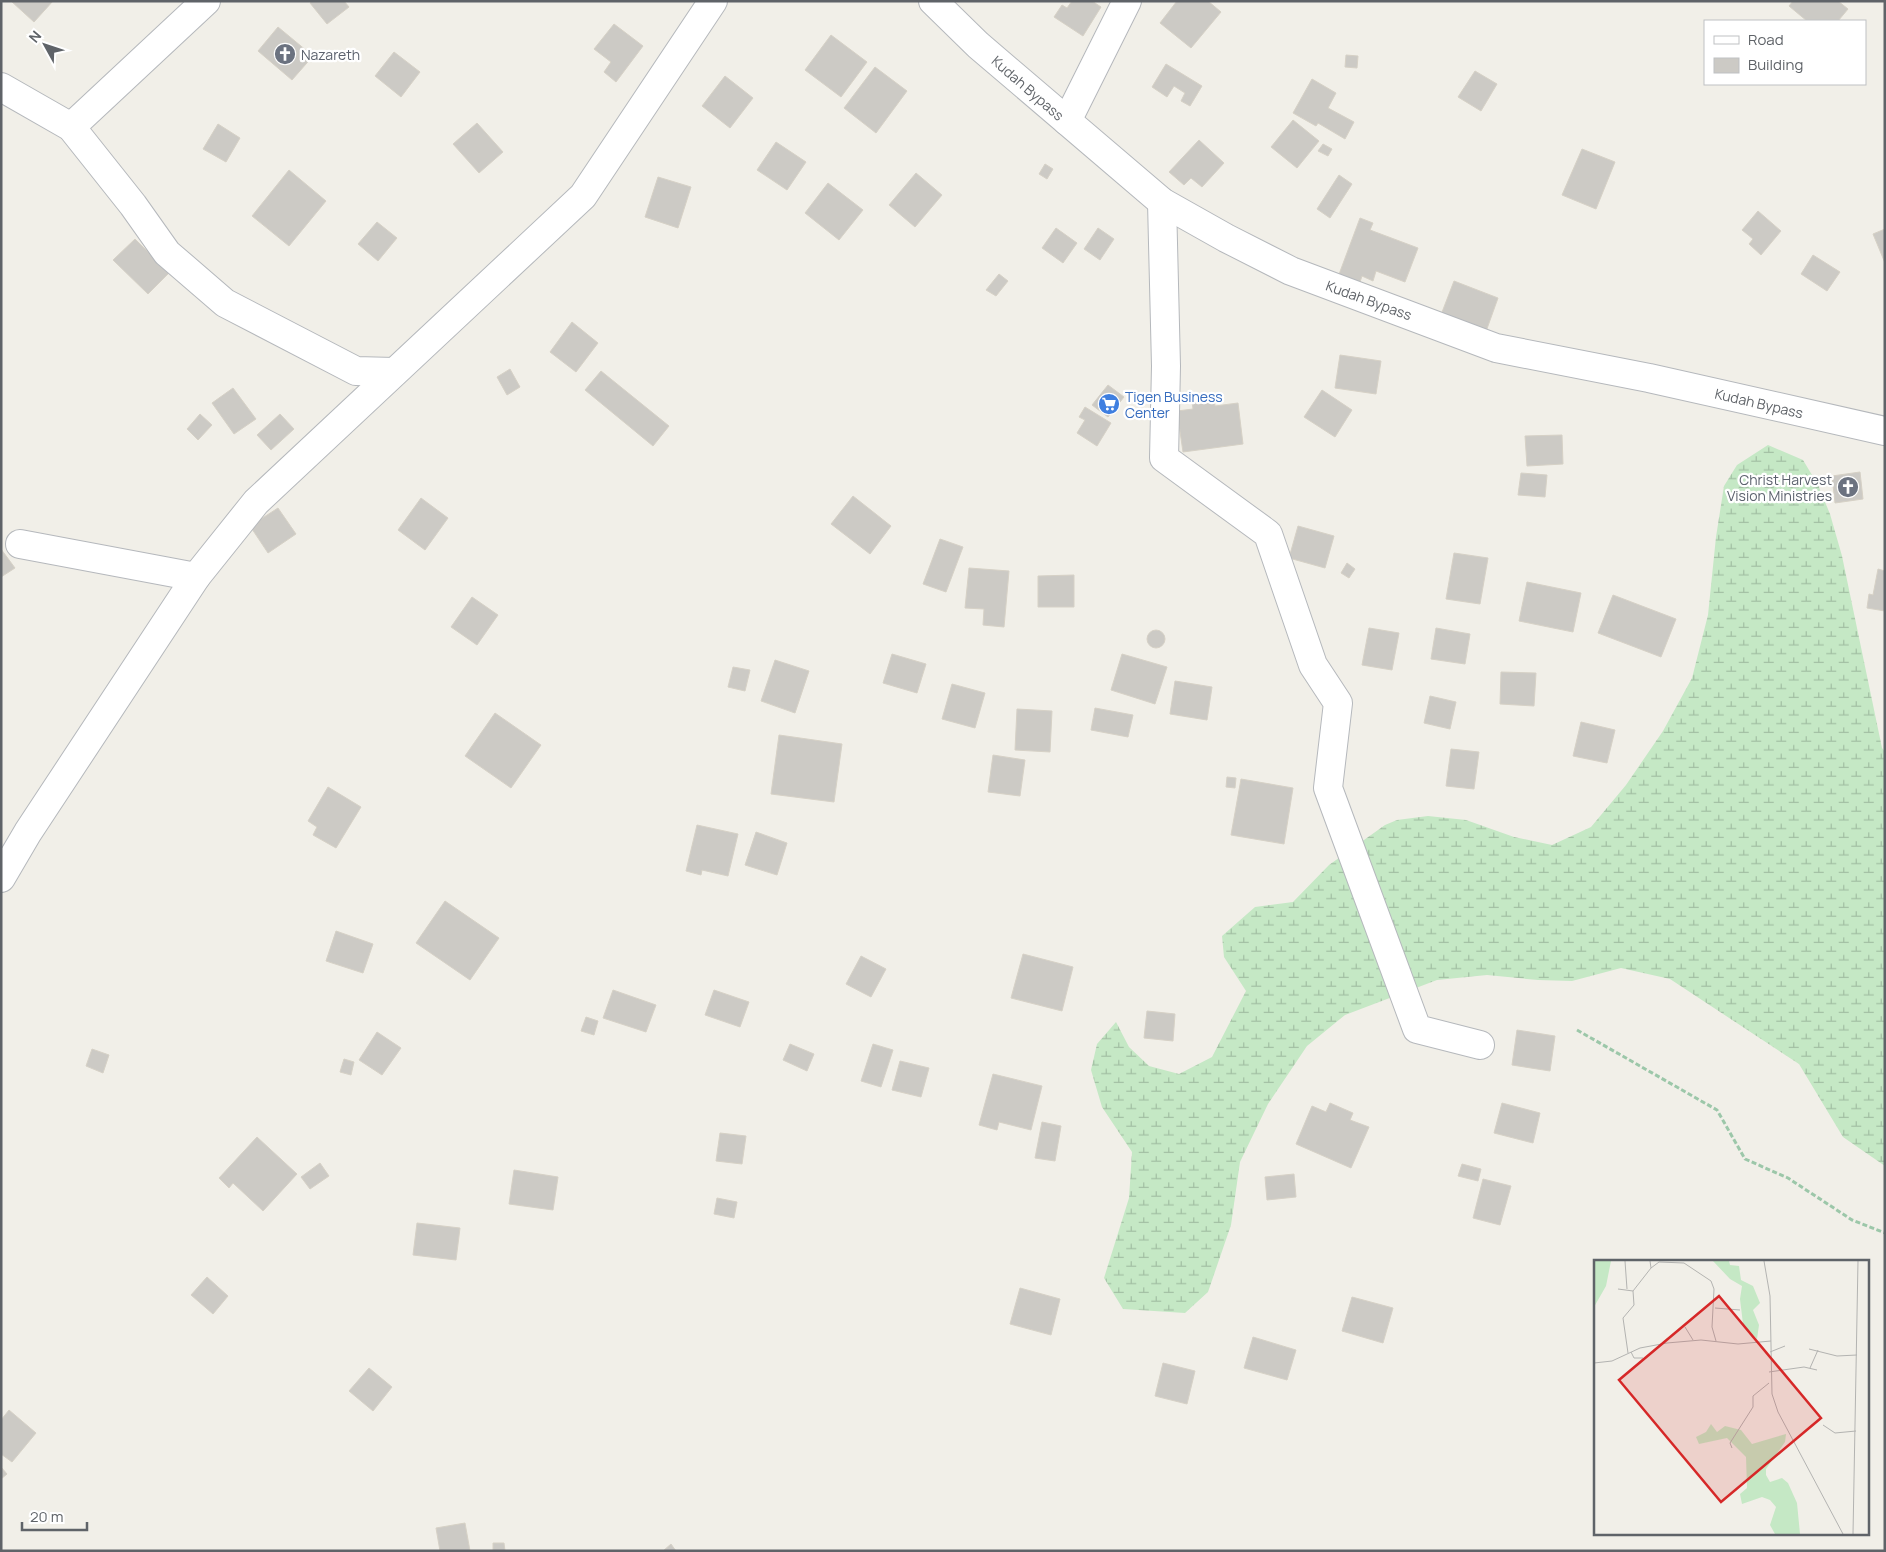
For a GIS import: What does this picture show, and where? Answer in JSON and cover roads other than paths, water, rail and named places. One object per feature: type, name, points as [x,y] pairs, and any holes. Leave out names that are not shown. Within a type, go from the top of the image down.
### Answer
[{"type":"street","points":[[72,127],[206,1]]},
{"type":"street","points":[[1,878],[28,832],[196,577],[256,502],[583,196],[713,1]]},
{"type":"street","name":"Kudah Bypass","points":[[933,1],[978,45],[1162,202],[1226,238],[1291,271],[1496,348],[1648,378],[1885,431]]},
{"type":"street","points":[[1066,121],[1127,1]]},
{"type":"street","points":[[1,86],[72,127],[133,205],[167,253],[224,303],[356,372],[394,372]]},
{"type":"street","points":[[1162,202],[1166,366],[1164,458],[1268,534],[1313,665],[1338,703],[1328,788],[1417,1029],[1480,1045]]},
{"type":"street","points":[[20,544],[196,577]]},
{"type":"place","name":"Nazareth","points":[[285,54]]},
{"type":"place","name":"Tigen Business Center","points":[[1109,404]]},
{"type":"place","name":"Christ Harvest Vision Ministries","points":[[1848,487]]}]
